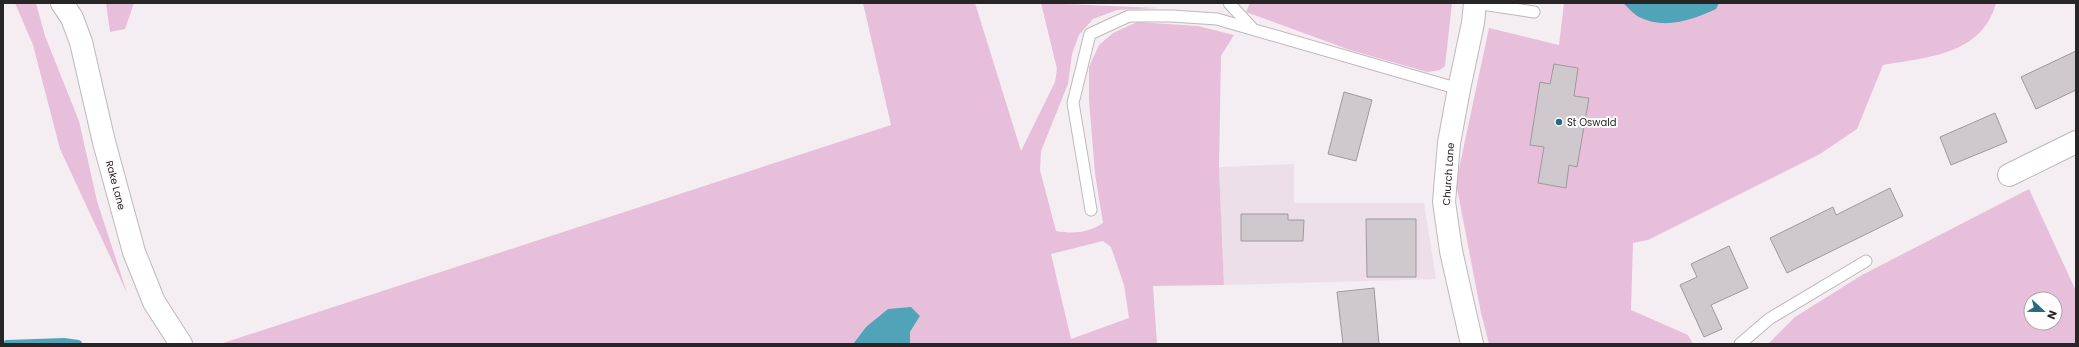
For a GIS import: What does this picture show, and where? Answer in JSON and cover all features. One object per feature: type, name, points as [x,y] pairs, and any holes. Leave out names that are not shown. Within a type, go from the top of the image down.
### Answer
[{"type":"street","name":"Church Lane","points":[[1472,344],[1451,251],[1444,202],[1449,143],[1458,89],[1473,23],[1475,3]]},
{"type":"street","name":"Rake Lane","points":[[70,8],[81,42],[104,142],[134,252],[154,302],[180,344]]},
{"type":"street","points":[[2009,175],[2076,142]]},
{"type":"lane","points":[[1229,3],[1252,28]]},
{"type":"lane","points":[[1475,3],[1534,12]]},
{"type":"lane","points":[[1091,210],[1073,102],[1090,34],[1129,16],[1172,16],[1217,19],[1458,89]]},
{"type":"lane","points":[[1740,344],[1769,319],[1866,261]]},
{"type":"shaded area","points":[[15,3],[36,3],[45,36],[79,121],[97,201],[127,293],[60,149],[33,45]]},
{"type":"shaded area","points":[[106,3],[134,3],[125,29],[110,32]]},
{"type":"shaded area","points":[[863,3],[975,3],[1021,151],[1055,82],[1057,69],[1041,3],[1158,8],[1117,10],[1093,19],[1079,35],[1072,54],[1068,84],[1041,151],[1040,170],[1056,231],[1086,231],[1103,223],[1095,174],[1089,100],[1089,67],[1099,45],[1113,33],[1137,22],[1198,26],[1234,35],[1221,56],[1219,167],[1224,285],[1153,286],[1157,344],[910,344],[910,332],[920,316],[866,327],[853,344],[220,344],[891,125]],"holes":[[[1103,241],[1111,247],[1124,285],[1129,318],[1071,339],[1051,254]]]},
{"type":"shaded area","points":[[1250,3],[1452,3],[1445,66],[1440,70],[1427,72],[1350,50],[1246,12]]},
{"type":"shaded area","points":[[1564,3],[1996,3],[1989,20],[1979,34],[1966,43],[1935,56],[1883,65],[1857,129],[1820,154],[1648,240],[1633,243],[1631,310],[1688,335],[1693,344],[1489,344],[1481,313],[1456,183],[1489,28],[1559,45]]},
{"type":"shaded area","points":[[1294,164],[1294,203],[1424,203],[1436,279],[1224,285],[1219,167]]},
{"type":"shaded area","points":[[2029,189],[2076,291],[2076,344],[1768,344],[1795,317],[1862,275]]},
{"type":"water","points":[[1623,3],[1719,3],[1716,9],[1698,17],[1678,22],[1659,23],[1639,17]]},
{"type":"water","points":[[911,307],[920,316],[910,332],[910,344],[853,344],[866,327],[888,309]]},
{"type":"building","points":[[2076,51],[2076,90],[2036,109],[2021,77]]},
{"type":"building","name":"St Oswald","points":[[1554,64],[1578,68],[1574,96],[1589,98],[1577,167],[1569,165],[1566,188],[1538,183],[1544,147],[1530,145],[1540,82],[1550,84]]},
{"type":"building","points":[[1344,92],[1372,100],[1356,161],[1328,154]]},
{"type":"building","points":[[1995,113],[2007,142],[1951,165],[1940,137]]},
{"type":"building","points":[[1890,188],[1903,216],[1787,273],[1770,238],[1833,207],[1836,215]]},
{"type":"building","points":[[1241,214],[1288,214],[1288,220],[1304,220],[1303,241],[1241,241]]},
{"type":"building","points":[[1366,219],[1416,219],[1416,277],[1367,277]]},
{"type":"building","points":[[1729,246],[1748,288],[1711,305],[1722,329],[1704,337],[1680,285],[1697,277],[1691,264]]},
{"type":"building","points":[[1374,288],[1379,344],[1343,344],[1337,292]]},
{"type":"waterway","points":[[7,344],[64,342],[78,344]]},
{"type":"place","name":"St Oswald","points":[[1559,122]]}]
